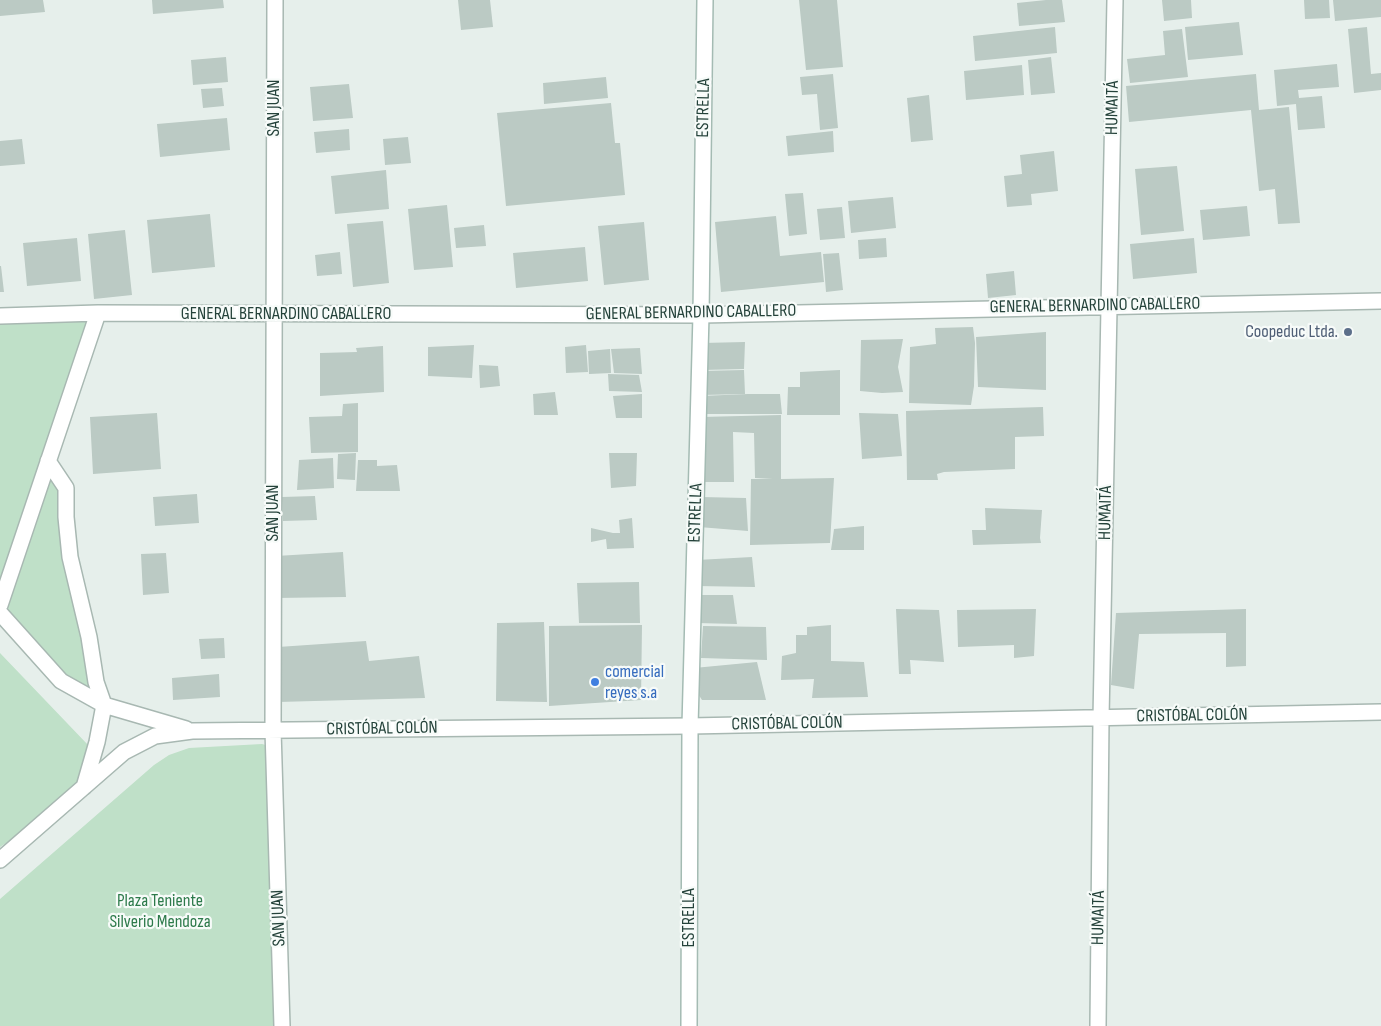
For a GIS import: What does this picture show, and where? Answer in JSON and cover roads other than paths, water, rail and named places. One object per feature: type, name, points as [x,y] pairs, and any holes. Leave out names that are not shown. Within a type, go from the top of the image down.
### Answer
[{"type":"street","name":"SAN JUAN","points":[[275,0],[273,730],[282,1026]]},
{"type":"street","name":"ESTRELLA","points":[[689,1026],[690,726],[701,314],[705,0]]},
{"type":"street","name":"HUMAITÁ","points":[[1098,1026],[1101,718],[1115,0]]},
{"type":"street","name":"GENERAL BERNARDINO CABALLERO","points":[[0,316],[98,313],[701,314],[1381,301]]},
{"type":"street","points":[[0,605],[98,313]]},
{"type":"street","points":[[48,461],[66,488],[66,517],[70,557],[89,637],[96,682],[104,705],[97,742],[84,787]]},
{"type":"street","points":[[0,613],[61,681],[104,705],[192,730]]},
{"type":"street","name":"CRISTÓBAL COLÓN","points":[[192,730],[690,726],[1381,712]]},
{"type":"street","points":[[0,860],[124,752],[155,736],[192,730]]},
{"type":"place","name":"Coopeduc Ltda.","points":[[1348,332]]},
{"type":"place","name":"comercial reyes s.a","points":[[595,682]]},
{"type":"park label","name":"Plaza Teniente Silverio Mendoza","points":[[160,911]]}]
